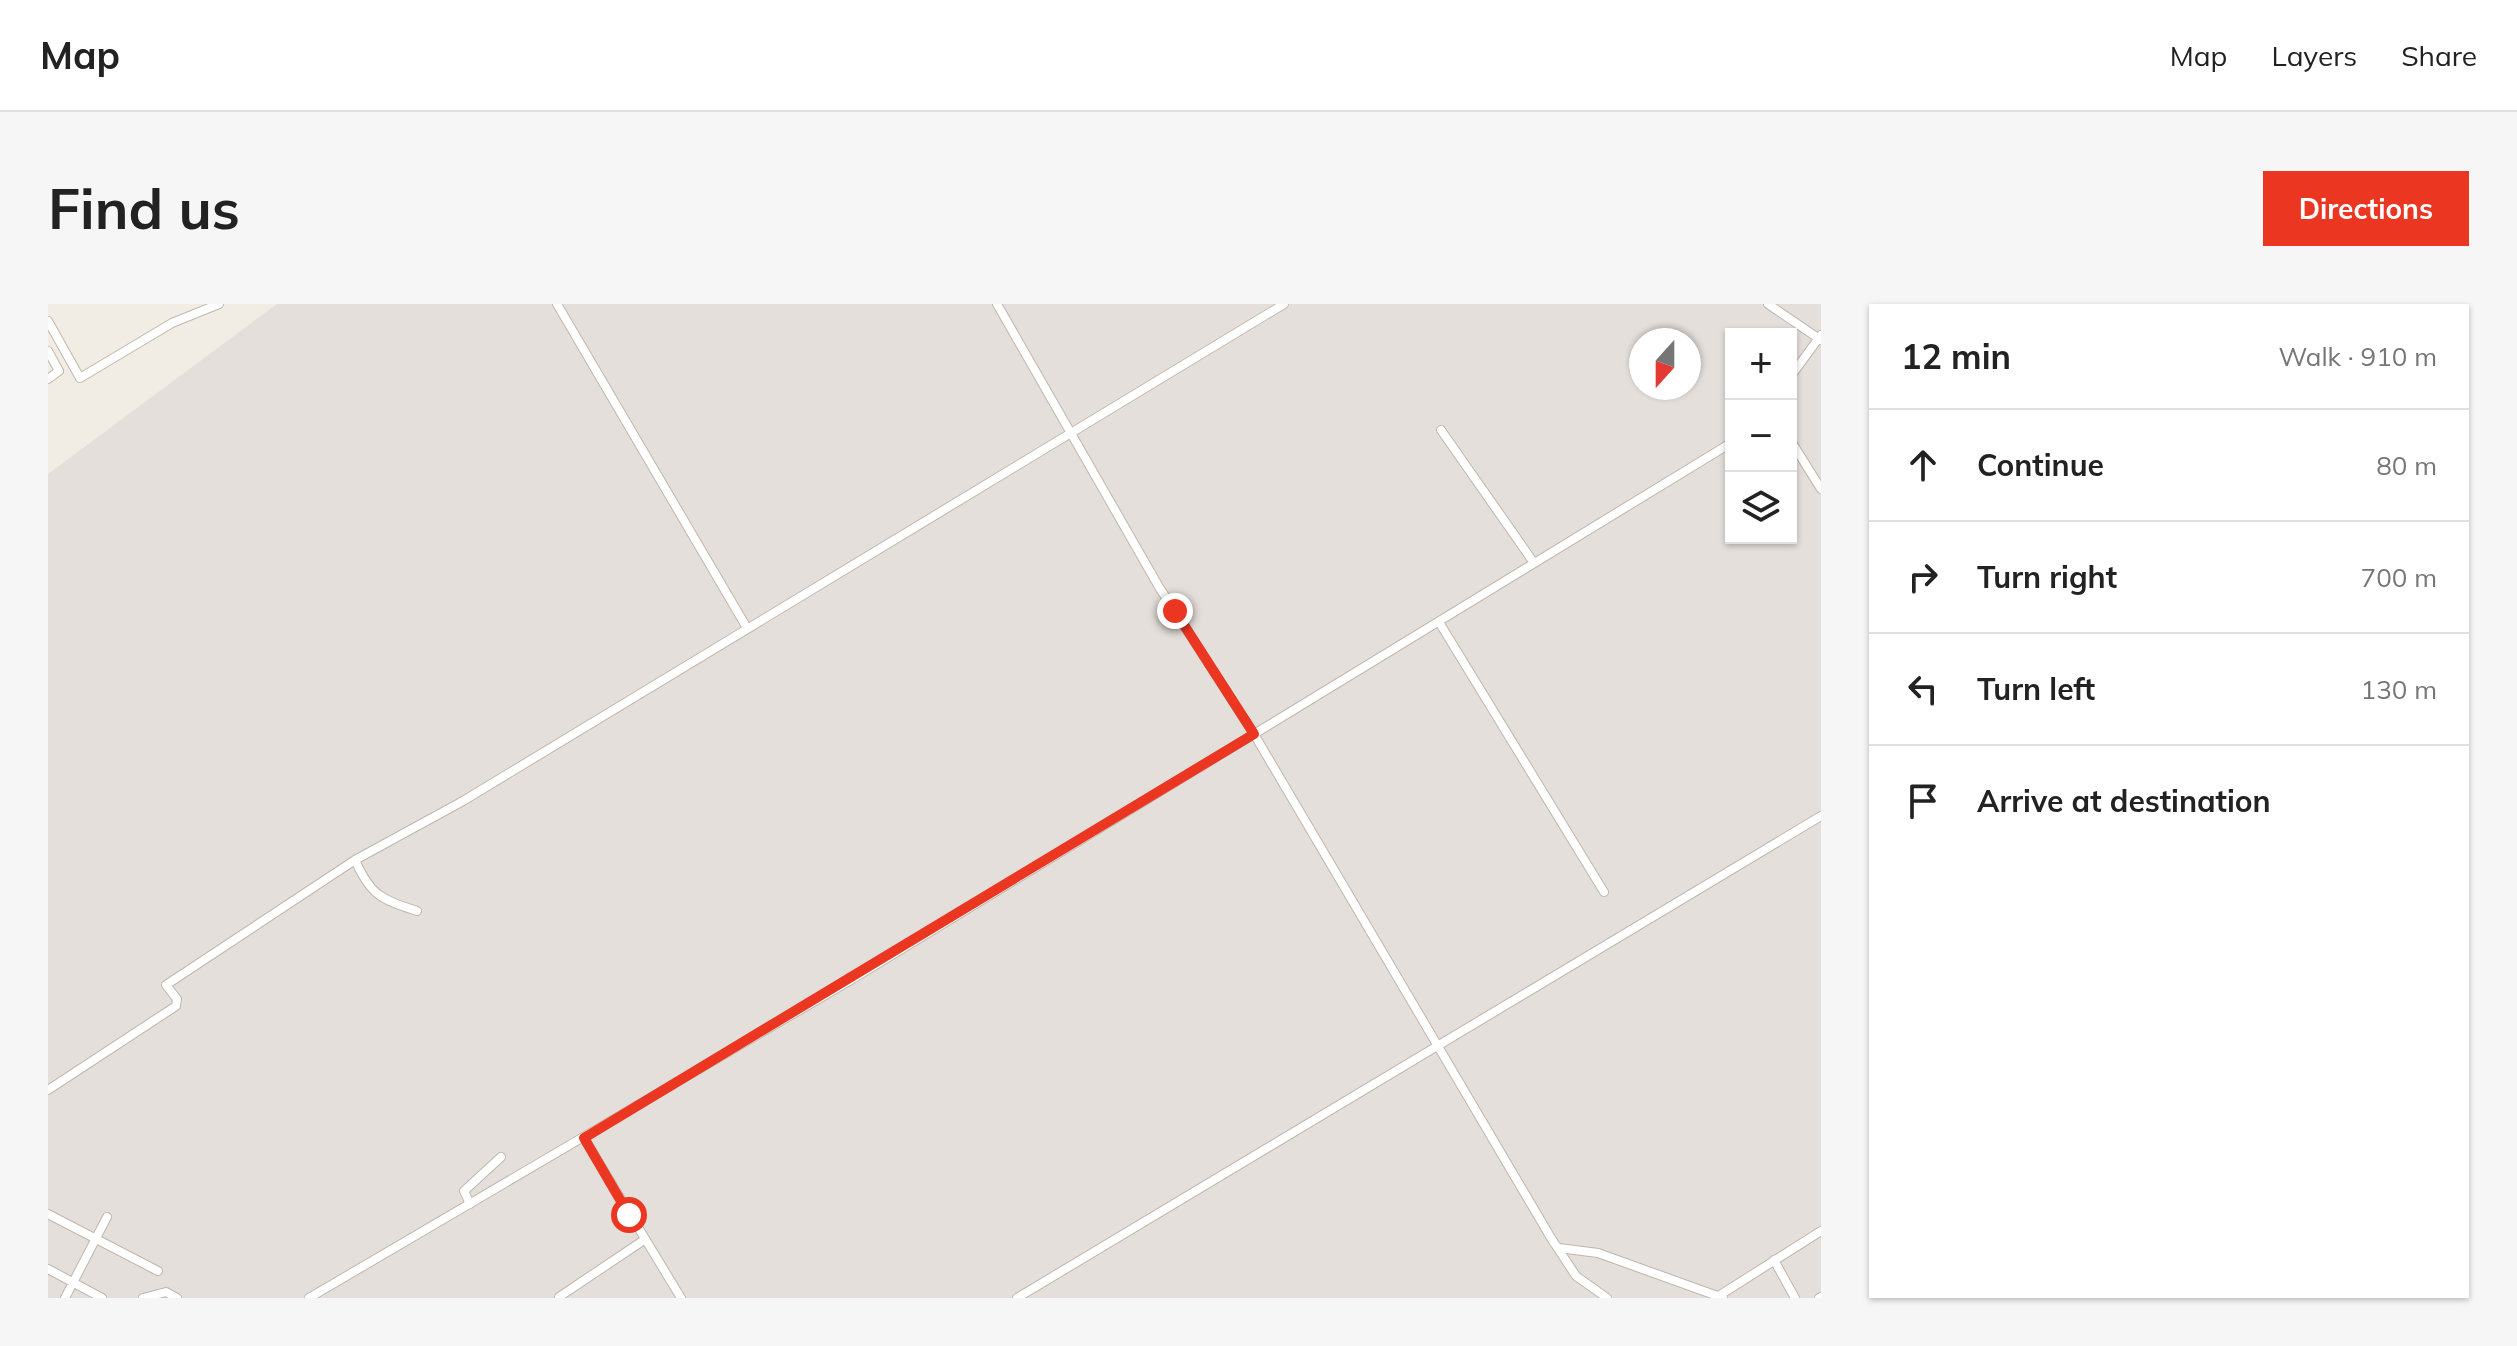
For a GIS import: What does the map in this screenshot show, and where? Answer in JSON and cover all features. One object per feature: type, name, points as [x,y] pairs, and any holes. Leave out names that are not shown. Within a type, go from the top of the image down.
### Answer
[{"type":"street","points":[[48,321],[80,378],[172,323],[219,304]]},
{"type":"street","points":[[557,304],[747,628]]},
{"type":"street","points":[[997,304],[1159,587],[1254,734],[1558,1248],[1576,1276],[1607,1298]]},
{"type":"street","points":[[48,1090],[176,1006],[177,999],[166,985],[355,860],[463,801],[1071,430],[1284,304]]},
{"type":"street","points":[[1768,304],[1779,307],[1820,338],[1797,368]]},
{"type":"street","points":[[48,353],[59,371],[48,379]]},
{"type":"street","points":[[1441,430],[1534,563]]},
{"type":"street","points":[[309,1298],[584,1138],[1725,447]]},
{"type":"street","points":[[1797,451],[1821,489]]},
{"type":"street","points":[[1439,622],[1604,892]]},
{"type":"street","points":[[1017,1298],[1821,816]]},
{"type":"street","points":[[355,860],[365,884],[374,894],[417,911]]},
{"type":"street","points":[[584,1138],[681,1298]]},
{"type":"street","points":[[470,1204],[464,1191],[501,1157]]},
{"type":"street","points":[[48,1214],[158,1271]]},
{"type":"street","points":[[65,1298],[107,1217]]},
{"type":"street","points":[[1558,1248],[1598,1253],[1720,1297],[1821,1232]]},
{"type":"street","points":[[559,1297],[644,1240]]},
{"type":"street","points":[[1774,1260],[1795,1298]]},
{"type":"street","points":[[48,1269],[102,1298]]},
{"type":"street","points":[[143,1298],[166,1292],[177,1298]]},
{"type":"shaded area","points":[[277,304],[1821,304],[1821,1298],[48,1298],[48,474]]},
{"type":"route","points":[[629,1215],[584,1138],[856,977],[1254,734],[1175,611]]}]
